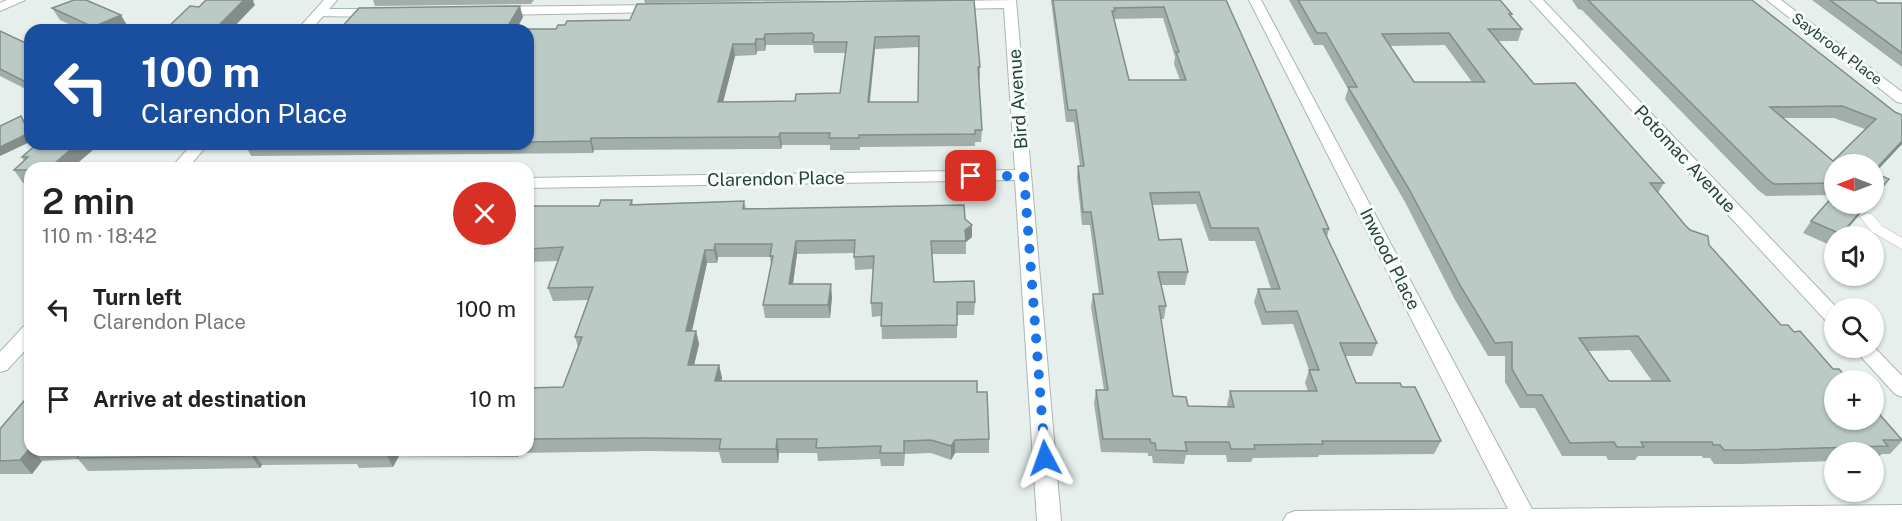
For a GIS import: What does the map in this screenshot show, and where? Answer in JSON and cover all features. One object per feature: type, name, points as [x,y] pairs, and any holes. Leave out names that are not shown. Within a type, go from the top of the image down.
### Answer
[{"type":"street","points":[[0,7],[19,0]]},
{"type":"street","points":[[310,24],[331,0]]},
{"type":"street","name":"Inwood Place","points":[[1256,0],[1524,517]]},
{"type":"street","name":"Potomac Avenue","points":[[1536,0],[1824,306]]},
{"type":"street","name":"Saybrook Place","points":[[1773,0],[1902,99]]},
{"type":"street","points":[[945,5],[1011,2]]},
{"type":"street","name":"Bird Avenue","points":[[1011,2],[1049,521]]},
{"type":"street","points":[[478,11],[669,9]]},
{"type":"street","points":[[319,14],[394,12]]},
{"type":"street","points":[[184,162],[194,150]]},
{"type":"street","name":"Clarendon Place","points":[[534,183],[1024,176]]},
{"type":"street","points":[[0,365],[24,339]]},
{"type":"street","points":[[1873,358],[1902,389]]},
{"type":"street","points":[[1294,521],[1902,515]]},
{"type":"lane","points":[[1867,217],[1877,229],[1902,244]]},
{"type":"building","points":[[74,0],[86,0],[121,15],[100,24],[87,24],[52,8]]},
{"type":"building","points":[[206,0],[244,0],[220,24],[171,24],[190,6],[199,7]]},
{"type":"building","points":[[974,0],[980,67],[978,67],[982,130],[975,130],[975,134],[859,135],[859,138],[829,138],[830,133],[780,133],[779,137],[591,138],[590,141],[534,142],[534,29],[556,29],[558,25],[565,25],[567,21],[630,20],[637,4]],"holes":[[[812,33],[813,42],[847,42],[840,93],[796,94],[795,101],[718,102],[733,44],[755,44],[756,39],[764,39],[765,34]],[[919,36],[918,102],[868,102],[875,37]]]},
{"type":"building","points":[[1053,0],[1226,0],[1329,229],[1323,229],[1377,343],[1340,343],[1356,383],[1400,383],[1402,387],[1415,387],[1441,441],[1322,441],[1323,444],[1254,445],[1255,449],[1231,449],[1229,442],[1185,442],[1187,451],[1156,450],[1155,443],[1151,443],[1150,439],[1103,439],[1096,390],[1108,390],[1093,294],[1103,294],[1091,212],[1083,212],[1078,166],[1084,166],[1076,110],[1068,110]],"holes":[[[1164,7],[1186,80],[1129,80],[1112,11],[1115,11],[1114,8]],[[1199,192],[1211,228],[1258,228],[1280,289],[1258,289],[1266,312],[1297,311],[1319,370],[1309,370],[1317,391],[1230,391],[1234,407],[1188,406],[1186,397],[1173,396],[1159,306],[1166,306],[1158,272],[1188,272],[1181,239],[1159,240],[1150,193]]]},
{"type":"building","points":[[1298,0],[1500,0],[1522,29],[1488,29],[1534,84],[1575,83],[1664,183],[1650,183],[1685,225],[1690,230],[1708,236],[1709,245],[1781,325],[1788,325],[1794,332],[1800,331],[1833,369],[1840,370],[1824,370],[1824,430],[1884,430],[1884,419],[1902,440],[1883,440],[1888,446],[1884,446],[1884,442],[1824,442],[1824,448],[1751,450],[1724,450],[1720,445],[1713,445],[1712,442],[1641,442],[1644,447],[1617,447],[1614,442],[1570,443],[1542,395],[1527,395],[1512,369],[1512,342],[1495,343],[1461,287],[1409,189],[1348,87],[1357,87],[1326,33],[1317,33]],"holes":[[[1449,33],[1485,82],[1414,82],[1382,34]],[[1638,336],[1670,381],[1609,381],[1579,338]]]},
{"type":"building","points":[[1588,0],[1752,0],[1895,112],[1902,115],[1902,141],[1884,160],[1884,154],[1840,154],[1876,119],[1842,106],[1770,107],[1825,154],[1824,183],[1774,184]]},
{"type":"building","points":[[1830,0],[1874,0],[1878,3],[1902,3],[1902,53]]},
{"type":"building","points":[[520,6],[509,24],[344,24],[359,8]]},
{"type":"building","points":[[0,31],[24,42],[24,81],[0,69]]},
{"type":"building","points":[[21,116],[24,122],[24,135],[0,147],[0,126]]},
{"type":"building","points":[[30,150],[70,150],[56,162],[24,162],[24,170],[14,170],[28,157],[22,157]]},
{"type":"building","points":[[601,200],[632,200],[630,205],[744,201],[743,209],[964,205],[965,219],[972,225],[965,230],[966,241],[931,241],[934,282],[974,281],[975,302],[957,302],[957,325],[881,326],[882,303],[871,303],[874,256],[854,257],[855,240],[796,241],[789,284],[831,284],[828,305],[763,305],[773,256],[770,256],[772,244],[715,244],[714,250],[705,250],[686,331],[696,331],[688,365],[719,365],[715,381],[977,381],[977,392],[987,392],[989,439],[955,440],[951,446],[931,440],[904,441],[904,453],[880,453],[881,446],[816,448],[817,439],[777,439],[776,449],[719,449],[721,439],[534,439],[534,388],[563,387],[582,337],[575,337],[593,287],[548,288],[563,247],[534,249],[534,206],[599,206]]},
{"type":"building","points":[[1824,206],[1824,214],[1858,214],[1848,226],[1824,227],[1811,221]]},
{"type":"building","points":[[24,401],[24,455],[20,460],[0,461],[0,429]]},
{"type":"building","points":[[78,456],[193,456],[77,458]]},
{"type":"route","points":[[971,176],[1024,176],[1045,458]]}]
